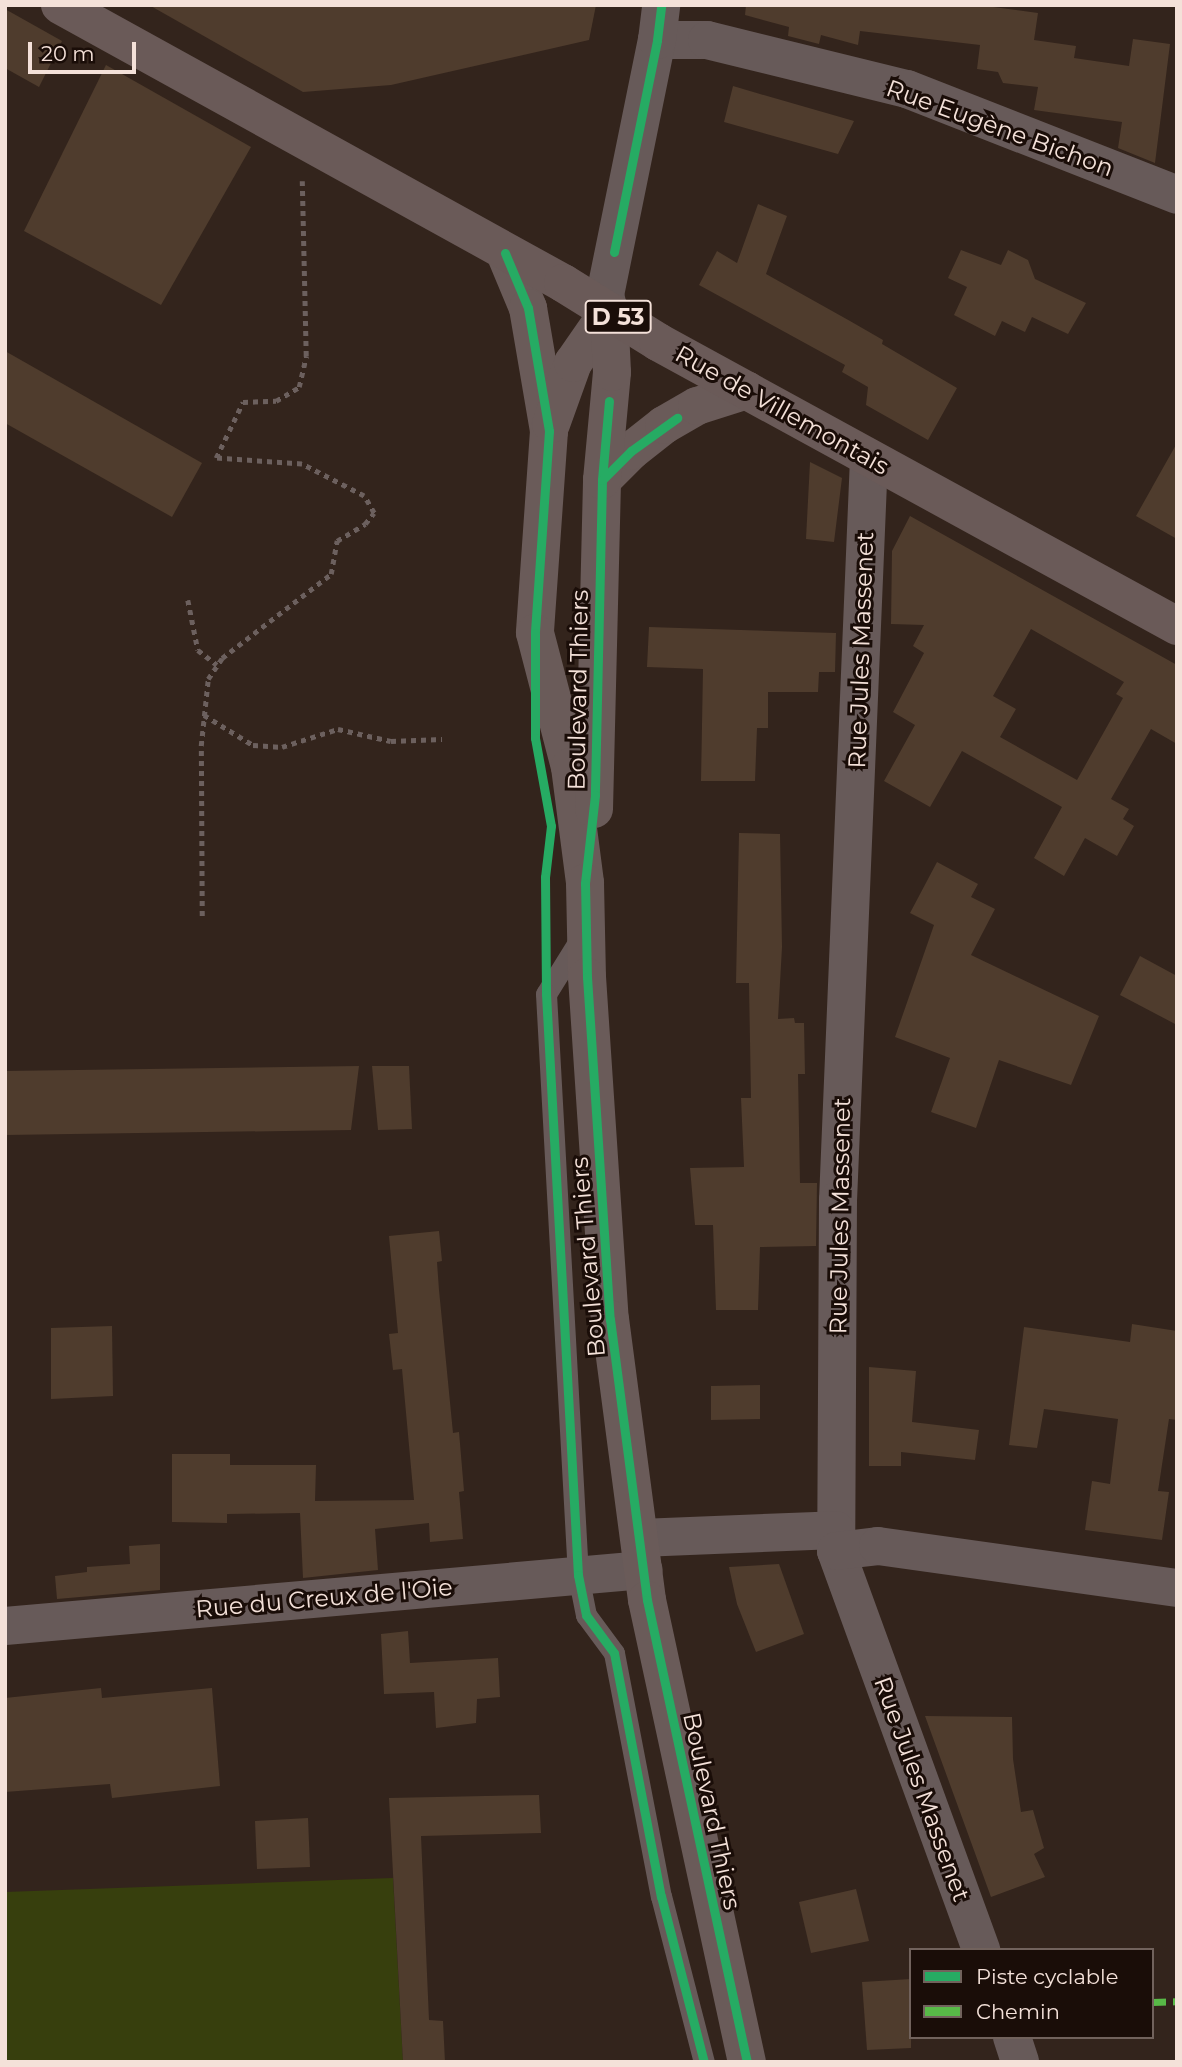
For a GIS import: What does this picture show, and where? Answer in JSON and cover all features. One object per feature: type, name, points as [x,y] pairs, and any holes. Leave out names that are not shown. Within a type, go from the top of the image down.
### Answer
[{"type":"main road","name":"Rue de Villemontais","points":[[60,5],[869,458],[1177,626]]},
{"type":"main road","name":"Boulevard Thiers","points":[[505,253],[528,308],[549,431],[534,634],[570,766],[585,883],[610,1319],[647,1600],[747,2062]]},
{"type":"main road","name":"Boulevard Thiers","points":[[549,431],[573,363],[609,311]]},
{"type":"main road","name":"Boulevard Thiers","points":[[585,883],[595,795],[602,480],[612,372],[609,311]]},
{"type":"main road","points":[[602,480],[631,451],[664,425],[697,407],[747,390]]},
{"type":"street","name":"Rue Eugène Bichon","points":[[659,22],[707,40],[906,89],[1177,195]]},
{"type":"street","points":[[609,311],[605,295],[659,22]]},
{"type":"street","name":"Rue Jules Massenet","points":[[869,458],[838,1200],[836,1540],[980,1948]]},
{"type":"street","name":"Rue du Creux de l'Oie","points":[[5,1626],[578,1575],[642,1554],[836,1540],[1177,1588]]},
{"type":"street","points":[[1013,2039],[1020,2062]]},
{"type":"lane","points":[[586,929],[546,994],[578,1575],[586,1615],[614,1653],[661,1896],[704,2062]]},
{"type":"path","points":[[202,916],[201,746],[208,679],[222,658],[331,574],[337,541],[365,524],[374,513],[364,496],[302,464],[216,458],[243,402],[276,401],[299,387],[306,356],[301,172],[312,147]]},
{"type":"path","points":[[188,600],[198,650],[217,666]]},
{"type":"path","points":[[204,715],[253,745],[282,747],[338,729],[391,741],[442,738]]},
{"type":"green space","points":[[393,1878],[403,2062],[5,2062],[5,1892]]},
{"type":"building","points":[[149,5],[596,5],[589,40],[391,85],[303,92]]},
{"type":"building","points":[[746,5],[978,5],[1038,13],[1034,40],[1076,46],[1074,58],[1129,66],[1133,39],[1170,44],[1155,163],[1118,148],[1122,122],[1034,110],[1038,87],[1003,83],[998,72],[977,69],[980,45],[860,31],[858,45],[821,35],[819,44],[788,36],[789,27],[745,15]]},
{"type":"building","points":[[5,9],[62,41],[39,87],[5,68]]},
{"type":"building","points":[[106,65],[251,147],[161,305],[24,231]]},
{"type":"building","points":[[733,86],[854,121],[838,154],[724,122]]},
{"type":"building","points":[[758,204],[787,216],[766,274],[883,340],[882,344],[957,388],[928,440],[866,405],[868,387],[842,372],[845,365],[699,285],[717,251],[737,263]]},
{"type":"building","points":[[961,250],[1001,265],[1008,250],[1028,260],[1035,279],[1086,303],[1068,334],[1032,317],[1025,332],[1002,321],[995,336],[954,315],[967,287],[948,278]]},
{"type":"building","points":[[5,351],[202,463],[172,517],[5,423]]},
{"type":"building","points":[[1177,443],[1177,539],[1136,516]]},
{"type":"building","points":[[810,462],[842,478],[834,542],[806,539]]},
{"type":"building","points":[[910,516],[1177,665],[1177,744],[1151,729],[1111,799],[1129,809],[1123,819],[1134,826],[1117,856],[1085,838],[1064,876],[1034,858],[1062,807],[962,751],[930,807],[884,781],[915,725],[893,712],[924,653],[913,646],[924,625],[891,624],[892,551]],"holes":[[[1031,629],[1124,682],[1116,694],[1123,698],[1077,780],[1000,737],[1016,709],[993,696]]]},
{"type":"building","points":[[649,627],[836,633],[835,672],[819,672],[818,692],[768,692],[768,728],[757,728],[755,781],[701,781],[703,669],[647,667]]},
{"type":"building","points":[[739,833],[780,834],[782,947],[778,1019],[794,1018],[795,1023],[804,1023],[805,1074],[798,1074],[800,1183],[817,1183],[816,1246],[760,1247],[758,1310],[716,1310],[713,1225],[695,1225],[690,1168],[744,1167],[741,1098],[751,1098],[749,983],[736,983]]},
{"type":"building","points":[[937,862],[978,884],[971,897],[995,909],[971,955],[1099,1016],[1071,1085],[999,1060],[976,1128],[931,1112],[950,1058],[895,1037],[934,925],[910,913]]},
{"type":"building","points":[[1140,956],[1177,976],[1177,1025],[1120,995]]},
{"type":"building","points":[[359,1066],[351,1130],[5,1135],[5,1071]]},
{"type":"building","points":[[372,1066],[409,1066],[412,1129],[378,1130]]},
{"type":"building","points":[[439,1231],[442,1261],[437,1262],[439,1290],[453,1433],[459,1432],[464,1491],[459,1492],[463,1539],[430,1542],[429,1523],[375,1529],[378,1570],[303,1578],[300,1513],[227,1514],[227,1523],[172,1522],[172,1454],[230,1454],[230,1465],[316,1465],[315,1501],[414,1500],[402,1369],[393,1370],[389,1334],[398,1333],[389,1236]]},
{"type":"building","points":[[1132,1324],[1177,1331],[1177,1420],[1169,1419],[1158,1491],[1169,1492],[1162,1540],[1085,1530],[1092,1481],[1110,1484],[1118,1419],[1044,1409],[1037,1448],[1009,1445],[1024,1327],[1130,1342]]},
{"type":"building","points":[[112,1326],[113,1396],[51,1399],[51,1328]]},
{"type":"building","points":[[869,1367],[916,1371],[912,1422],[979,1430],[975,1460],[901,1452],[901,1466],[869,1466]]},
{"type":"building","points":[[760,1385],[760,1419],[711,1420],[711,1386]]},
{"type":"building","points":[[160,1544],[160,1590],[57,1599],[55,1576],[87,1572],[87,1567],[130,1564],[129,1546]]},
{"type":"building","points":[[779,1564],[804,1634],[756,1652],[737,1604],[729,1567]]},
{"type":"building","points":[[408,1631],[410,1663],[498,1658],[500,1697],[477,1699],[476,1723],[436,1728],[434,1692],[384,1694],[381,1634]]},
{"type":"building","points":[[101,1688],[102,1698],[212,1688],[220,1786],[112,1798],[110,1784],[5,1792],[5,1698]]},
{"type":"building","points":[[925,1716],[1012,1717],[1013,1759],[1021,1812],[1033,1810],[1044,1848],[1034,1854],[1045,1877],[991,1897]]},
{"type":"building","points":[[539,1795],[541,1833],[421,1836],[429,2020],[443,2021],[445,2062],[403,2062],[389,1798]]},
{"type":"building","points":[[308,1818],[310,1867],[257,1869],[255,1821]]},
{"type":"building","points":[[856,1889],[869,1941],[811,1953],[799,1902]]},
{"type":"building","points":[[909,1979],[911,2048],[867,2050],[862,1982]]},
{"type":"marked path","points":[[1154,2002],[1177,2001]]},
{"type":"cycle path","points":[[614,252],[657,40],[661,5]]},
{"type":"cycle path","points":[[505,253],[528,308],[549,431],[535,633],[535,738],[551,826],[545,877],[546,994],[578,1575],[586,1615],[614,1653],[661,1896],[704,2062]]},
{"type":"cycle path","points":[[609,401],[602,480],[595,795],[585,883],[587,977],[610,1319],[647,1600],[747,2062]]},
{"type":"cycle path","points":[[602,480],[631,451],[677,418]]}]
